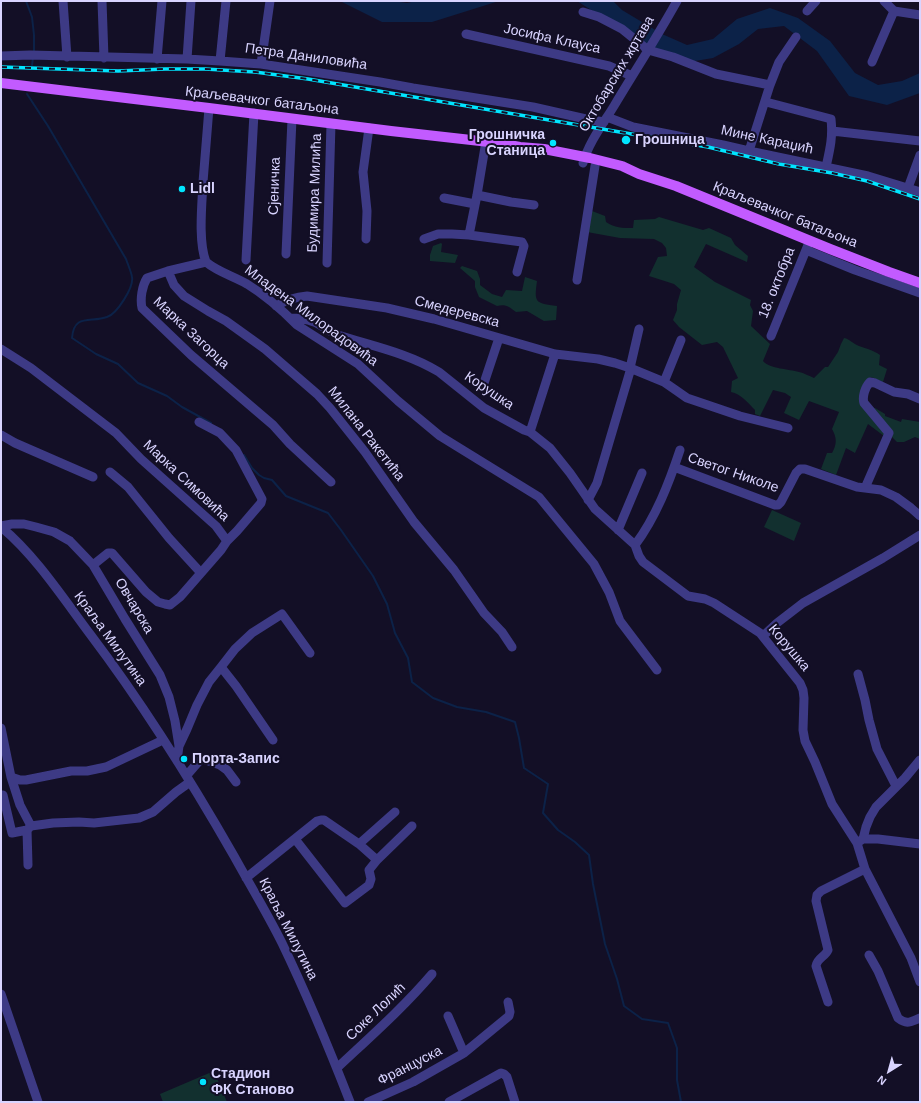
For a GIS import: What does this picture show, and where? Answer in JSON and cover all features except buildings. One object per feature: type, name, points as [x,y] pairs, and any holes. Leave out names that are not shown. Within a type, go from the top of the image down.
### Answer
[{"type":"main road","name":"Краљевачког батаљона","points":[[1,83],[544,149],[584,160],[622,166],[639,174],[695,193],[808,245],[920,282]]},
{"type":"main road","name":"Краљевачког батаљона","points":[[584,160],[595,166],[624,173],[639,174]]},
{"type":"street","points":[[63,1],[67,57]]},
{"type":"street","points":[[102,1],[104,58]]},
{"type":"street","points":[[157,59],[162,1]]},
{"type":"street","points":[[187,59],[192,1]]},
{"type":"street","points":[[220,61],[226,1]]},
{"type":"street","points":[[261,64],[270,1]]},
{"type":"street","name":"Октобарских жртава","points":[[584,160],[594,137],[650,48],[677,1]]},
{"type":"street","points":[[807,11],[816,1]]},
{"type":"street","points":[[884,1],[894,11],[920,15]]},
{"type":"street","points":[[872,62],[894,11]]},
{"type":"street","points":[[582,12],[599,17],[650,48],[673,58],[716,74],[770,85]]},
{"type":"street","name":"Јосифа Клауса","points":[[466,34],[608,66],[632,76]]},
{"type":"street","points":[[749,151],[779,62],[796,37]]},
{"type":"street","name":"Петра Даниловића","points":[[1,56],[187,59],[261,64],[534,107],[586,119],[606,119]]},
{"type":"street","points":[[766,102],[831,119],[832,141],[826,167]]},
{"type":"street","points":[[206,262],[203,254],[201,220],[209,108]]},
{"type":"street","points":[[246,260],[254,113]]},
{"type":"street","name":"Сјеничка","points":[[286,254],[292,119]]},
{"type":"street","name":"Мине Караџић","points":[[606,119],[633,127],[868,176],[920,192]]},
{"type":"street","name":"Будимира Милића","points":[[327,263],[331,124]]},
{"type":"street","points":[[366,239],[367,211],[363,172],[369,128]]},
{"type":"street","points":[[832,131],[920,141]]},
{"type":"street","points":[[469,235],[486,141]]},
{"type":"street","points":[[908,188],[920,155]]},
{"type":"street","points":[[577,280],[595,166]]},
{"type":"street","points":[[444,198],[511,202],[534,205]]},
{"type":"street","points":[[424,239],[438,234],[452,234],[522,242],[524,246],[517,272]]},
{"type":"street","points":[[808,245],[855,270],[920,293]]},
{"type":"street","name":"18. октобра","points":[[771,336],[808,245]]},
{"type":"street","name":"Марка Загорца","points":[[206,262],[168,271],[146,280],[141,301],[142,308],[191,355],[273,425],[290,444],[331,482]]},
{"type":"street","name":"Младена Милорадовића","points":[[206,262],[214,268],[246,284],[276,306],[297,325],[358,364],[398,401],[440,436],[539,497],[594,564],[609,592],[620,621],[657,670]]},
{"type":"street","name":"Милана Ракетића","points":[[168,271],[174,285],[184,296],[208,312],[226,321],[265,349],[317,394],[330,408],[365,452],[414,522],[454,570],[484,614],[502,632],[512,647]]},
{"type":"street","name":"Смедеревска","points":[[276,306],[288,300],[307,296],[387,308],[434,319],[555,354],[615,362],[664,382],[676,392],[688,398],[740,416],[788,428]]},
{"type":"street","name":"Корушка","points":[[290,318],[315,322],[336,334],[406,356],[431,367],[484,408],[530,432],[550,448],[600,514],[635,545],[643,562],[691,597],[705,599],[714,603],[730,612],[763,636],[800,683],[804,698],[803,730],[805,741],[832,804],[860,841],[865,869],[911,958],[920,982]]},
{"type":"street","points":[[588,500],[597,484],[631,368],[639,329]]},
{"type":"street","points":[[484,383],[499,338]]},
{"type":"street","points":[[664,382],[681,340]]},
{"type":"street","name":"Марка Симовића","points":[[1,349],[31,368],[116,433],[141,459],[216,526],[227,541],[261,503],[262,499],[236,450],[220,433],[199,422]]},
{"type":"street","points":[[530,432],[555,354]]},
{"type":"street","points":[[865,488],[889,432],[864,403],[863,398],[867,385],[870,382],[875,383],[894,392],[920,398]]},
{"type":"street","points":[[1,435],[15,443],[93,477]]},
{"type":"street","points":[[635,545],[650,524],[674,468],[680,450]]},
{"type":"street","name":"Светог Николе","points":[[674,468],[775,505],[778,505],[781,502],[800,469],[805,469],[850,485],[881,490],[896,497],[920,516]]},
{"type":"street","points":[[110,472],[128,487],[169,538],[201,573]]},
{"type":"street","points":[[618,530],[642,473]]},
{"type":"street","name":"Овчарска","points":[[1,526],[24,524],[54,532],[70,541],[93,565],[160,675],[169,697],[175,721],[179,746],[177,761]]},
{"type":"street","name":"Краља Милутина","points":[[1,526],[20,544],[110,661],[189,779],[281,942],[301,984],[350,1102]]},
{"type":"street","points":[[763,636],[803,603],[883,558],[920,535]]},
{"type":"street","points":[[93,565],[108,552],[112,553],[146,592],[158,602],[168,605],[174,603],[180,597],[227,541]]},
{"type":"street","points":[[179,746],[209,682],[235,649],[252,633],[282,614],[310,653]]},
{"type":"street","points":[[221,667],[273,740]]},
{"type":"street","points":[[858,674],[877,749],[896,786]]},
{"type":"street","points":[[1,728],[11,777],[29,828],[28,865]]},
{"type":"street","points":[[11,777],[26,780],[71,771],[87,771],[106,767],[163,740]]},
{"type":"street","points":[[3,794],[12,833],[53,823],[94,823],[139,818],[153,812],[176,792],[189,779],[200,760],[203,759],[220,765],[227,770],[236,782]]},
{"type":"street","points":[[920,760],[905,778],[876,807],[860,841],[878,839],[920,844]]},
{"type":"street","points":[[359,844],[395,812]]},
{"type":"street","points":[[246,878],[317,821],[321,820],[324,820],[359,844],[377,860]]},
{"type":"street","points":[[295,839],[346,903],[369,884],[369,870],[377,860],[412,826]]},
{"type":"street","points":[[828,1002],[816,966],[818,961],[828,950],[817,903],[817,896],[820,890],[865,869]]},
{"type":"street","points":[[869,955],[878,971],[898,1018],[902,1022],[907,1023],[920,1018]]},
{"type":"street","name":"Соке Лолић","points":[[336,1068],[386,1023],[413,996],[432,974]]},
{"type":"street","points":[[1,994],[38,1102]]},
{"type":"street","name":"Француска","points":[[368,1102],[413,1082],[464,1053],[509,1016],[510,1012],[508,1002]]},
{"type":"street","name":"Француска","points":[[448,1016],[464,1053]]},
{"type":"street","points":[[449,1102],[501,1073],[507,1077],[515,1102]]},
{"type":"green space","points":[[592,211],[605,216],[606,222],[619,227],[633,228],[634,220],[655,219],[659,217],[703,230],[709,228],[731,238],[735,245],[748,256],[747,262],[706,244],[694,267],[715,282],[751,300],[750,305],[753,311],[751,326],[770,344],[763,361],[770,366],[801,372],[814,378],[825,367],[828,367],[838,352],[844,338],[877,353],[880,355],[879,365],[887,369],[883,382],[871,377],[862,388],[859,399],[885,430],[884,436],[868,424],[855,453],[846,448],[836,475],[821,469],[827,453],[832,453],[835,447],[836,438],[832,429],[839,412],[809,401],[799,420],[784,413],[791,397],[785,393],[773,390],[760,416],[755,414],[755,410],[744,399],[731,392],[732,381],[738,378],[723,347],[717,342],[702,345],[679,327],[673,320],[677,310],[681,290],[674,284],[649,276],[658,257],[667,256],[666,248],[662,243],[654,239],[620,238],[587,232]]},
{"type":"green space","points":[[441,243],[441,252],[458,255],[455,263],[430,261],[433,246]]},
{"type":"green space","points":[[462,266],[477,271],[480,279],[480,285],[492,294],[502,297],[506,290],[522,291],[525,277],[537,281],[536,298],[540,303],[557,306],[556,320],[544,321],[527,311],[516,312],[507,306],[497,306],[479,297],[475,287],[475,281],[460,268]]},
{"type":"green space","points":[[872,408],[875,408],[885,414],[885,416],[901,422],[902,419],[920,422],[920,439],[915,437],[904,442],[897,442],[891,436]]},
{"type":"green space","points":[[772,510],[801,523],[794,541],[764,527]]},
{"type":"green space","name":"Стадион ФК Станово","points":[[214,1071],[227,1102],[163,1102],[160,1094]]},
{"type":"water","points":[[340,1],[393,1],[407,3],[416,1],[499,1],[432,22],[382,22]]},
{"type":"water","points":[[577,1],[613,1],[622,10],[662,34],[687,45],[713,39],[737,19],[770,8],[798,18],[830,41],[855,73],[878,85],[902,81],[920,73],[920,93],[887,105],[849,96],[817,51],[784,26],[758,29],[739,44],[713,58],[689,62],[654,50]]},
{"type":"waterway","points":[[26,1],[32,17],[34,52]]},
{"type":"waterway","points":[[32,65],[33,58]]},
{"type":"waterway","points":[[27,94],[48,126],[126,259],[132,277],[128,293],[120,306],[107,317],[101,319],[84,320],[80,322],[73,330],[72,338],[96,354],[118,364],[138,383],[167,396],[182,407],[211,423]]},
{"type":"waterway","points":[[244,455],[252,468],[259,475],[272,480],[286,496],[328,513],[341,530],[373,576],[387,604],[395,633],[408,658],[412,682],[433,698],[457,707],[486,712],[515,722],[524,768],[548,784],[543,813],[558,830],[575,842],[589,855],[605,944],[617,979],[624,1006],[642,1019],[668,1023],[677,1048],[677,1080],[681,1102]]},
{"type":"railway","points":[[1,67],[118,71],[205,69],[255,72],[308,79],[708,147],[779,164],[832,173],[867,181],[920,199]]},
{"type":"place","name":"Грошница","points":[[626,140]]},
{"type":"place","name":"Грошничка Станица","points":[[553,143]]},
{"type":"place","name":"Lidl","points":[[182,189]]},
{"type":"place","name":"Порта-Запис","points":[[184,759]]},
{"type":"place","name":"Стадион ФК Станово","points":[[203,1082]]}]
